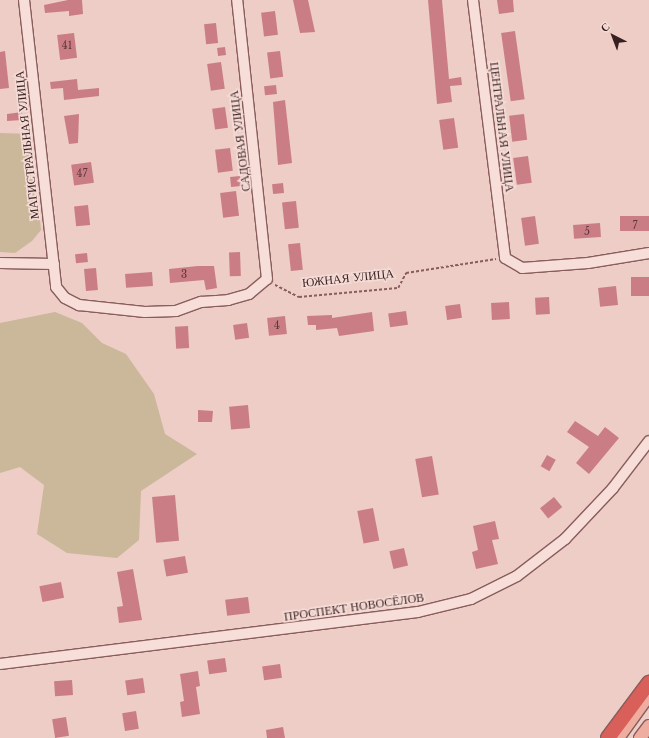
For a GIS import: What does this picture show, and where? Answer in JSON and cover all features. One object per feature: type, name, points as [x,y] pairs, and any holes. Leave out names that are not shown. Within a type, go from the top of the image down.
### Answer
[{"type":"highway","points":[[608,738],[649,683]]},
{"type":"main road","points":[[618,738],[649,695]]},
{"type":"main road","points":[[640,738],[649,726]]},
{"type":"street","name":"МАГИСТРАЛЬНАЯ УЛИЦА","points":[[24,0],[56,287],[65,298],[79,305],[145,312],[176,310],[200,302],[228,300],[249,294],[267,280]]},
{"type":"street","name":"САДОВАЯ УЛИЦА","points":[[237,0],[267,280]]},
{"type":"street","name":"ЦЕНТРАЛЬНАЯ УЛИЦА","points":[[473,0],[505,258]]},
{"type":"street","points":[[505,258],[522,268],[588,264],[649,253]]},
{"type":"street","points":[[0,263],[54,264]]},
{"type":"street","name":"ПРОСПЕКТ НОВОСЁЛОВ","points":[[0,664],[418,612],[471,599],[517,576],[565,539],[613,488],[649,441]]},
{"type":"path","name":"ЮЖНАЯ УЛИЦА","points":[[267,280],[299,296],[391,289],[398,288],[406,273],[505,258]]},
{"type":"shaded area","points":[[0,133],[31,134],[41,230],[32,241],[15,253],[0,252]]},
{"type":"shaded area","points":[[55,312],[82,323],[102,343],[126,354],[154,394],[165,434],[197,454],[141,491],[139,540],[117,558],[67,553],[37,534],[44,485],[20,467],[0,473],[0,323]]},
{"type":"building","points":[[68,0],[82,0],[83,14],[69,16],[69,11],[45,13],[44,5]]},
{"type":"building","points":[[293,0],[308,0],[315,32],[300,33]]},
{"type":"building","points":[[428,0],[442,0],[449,79],[461,77],[462,85],[450,86],[452,102],[437,104]]},
{"type":"building","points":[[497,0],[513,0],[514,12],[499,14]]},
{"type":"building","points":[[275,11],[278,35],[264,37],[261,13]]},
{"type":"building","points":[[216,23],[218,43],[206,44],[204,24]]},
{"type":"building","points":[[515,31],[525,99],[511,101],[501,33]]},
{"type":"building","points":[[74,33],[77,58],[60,60],[57,35]]},
{"type":"building","points":[[225,47],[226,55],[218,56],[217,48]]},
{"type":"building","points":[[5,51],[9,88],[0,89],[0,52]]},
{"type":"building","points":[[280,51],[283,77],[270,78],[267,53]]},
{"type":"building","points":[[221,62],[225,89],[211,91],[207,64]]},
{"type":"building","points":[[77,79],[78,90],[99,88],[99,96],[64,100],[63,88],[51,89],[50,82]]},
{"type":"building","points":[[276,85],[277,94],[265,95],[264,86]]},
{"type":"building","points":[[285,100],[292,163],[278,165],[273,102]]},
{"type":"building","points":[[225,107],[228,128],[215,130],[212,109]]},
{"type":"building","points":[[22,112],[22,120],[7,121],[7,114]]},
{"type":"building","points":[[79,114],[78,143],[69,144],[64,116]]},
{"type":"building","points":[[524,114],[527,140],[512,142],[509,116]]},
{"type":"building","points":[[454,118],[458,148],[443,150],[439,120]]},
{"type":"building","points":[[230,148],[233,171],[218,173],[215,150]]},
{"type":"building","points":[[528,156],[532,183],[517,185],[513,158]]},
{"type":"building","points":[[91,162],[94,183],[74,186],[71,165]]},
{"type":"building","points":[[240,176],[241,186],[231,187],[230,177]]},
{"type":"building","points":[[283,183],[284,193],[273,194],[272,184]]},
{"type":"building","points":[[236,191],[239,216],[223,218],[220,193]]},
{"type":"building","points":[[296,201],[299,228],[285,229],[282,202]]},
{"type":"building","points":[[88,205],[90,225],[76,226],[74,206]]},
{"type":"building","points":[[535,216],[539,244],[525,246],[521,218]]},
{"type":"building","points":[[620,216],[649,216],[649,231],[620,231]]},
{"type":"building","points":[[600,223],[601,237],[574,239],[573,225]]},
{"type":"building","points":[[300,243],[303,270],[291,271],[288,244]]},
{"type":"building","points":[[229,252],[240,252],[241,276],[230,276]]},
{"type":"building","points":[[87,253],[88,262],[76,263],[75,254]]},
{"type":"building","points":[[214,266],[217,288],[206,290],[204,280],[170,283],[169,269]]},
{"type":"building","points":[[96,268],[98,290],[86,291],[84,269]]},
{"type":"building","points":[[152,272],[153,286],[126,288],[125,274]]},
{"type":"building","points":[[631,277],[649,277],[649,296],[631,296]]},
{"type":"building","points":[[616,286],[618,305],[600,307],[598,288]]},
{"type":"building","points":[[549,297],[550,314],[536,315],[535,298]]},
{"type":"building","points":[[509,302],[510,319],[492,320],[491,303]]},
{"type":"building","points":[[460,304],[462,318],[447,320],[445,306]]},
{"type":"building","points":[[406,311],[408,325],[390,327],[388,314]]},
{"type":"building","points":[[372,312],[374,331],[339,336],[337,328],[316,330],[316,325],[308,325],[307,316],[332,315],[332,318]]},
{"type":"building","points":[[285,316],[287,334],[269,336],[267,318]]},
{"type":"building","points":[[247,323],[249,338],[235,340],[233,325]]},
{"type":"building","points":[[188,326],[189,348],[176,349],[175,327]]},
{"type":"building","points":[[248,405],[250,428],[231,430],[229,407]]},
{"type":"building","points":[[198,410],[213,411],[212,422],[198,422]]},
{"type":"building","points":[[575,421],[598,436],[605,427],[619,438],[589,474],[576,463],[589,447],[567,432]]},
{"type":"building","points":[[547,455],[556,460],[549,471],[541,466]]},
{"type":"building","points":[[432,456],[439,494],[422,497],[415,459]]},
{"type":"building","points":[[175,495],[179,541],[156,543],[152,497]]},
{"type":"building","points":[[554,497],[562,507],[548,518],[540,508]]},
{"type":"building","points":[[373,508],[379,540],[364,543],[357,511]]},
{"type":"building","points":[[495,521],[499,539],[492,540],[498,564],[476,569],[472,552],[478,550],[473,526]]},
{"type":"building","points":[[404,548],[408,566],[393,569],[389,551]]},
{"type":"building","points":[[185,556],[188,573],[166,577],[163,560]]},
{"type":"building","points":[[133,569],[142,620],[119,623],[117,607],[123,606],[117,572]]},
{"type":"building","points":[[61,582],[64,598],[42,602],[39,586]]},
{"type":"building","points":[[248,597],[250,613],[227,616],[225,600]]},
{"type":"building","points":[[225,658],[227,672],[209,674],[207,661]]},
{"type":"building","points":[[280,664],[282,678],[264,680],[262,667]]},
{"type":"building","points":[[198,671],[200,686],[196,687],[200,714],[182,717],[180,702],[184,701],[180,674]]},
{"type":"building","points":[[143,678],[145,693],[127,695],[125,681]]},
{"type":"building","points":[[72,680],[73,695],[55,696],[54,681]]},
{"type":"building","points":[[136,711],[139,729],[125,731],[122,713]]},
{"type":"building","points":[[66,717],[69,736],[55,738],[52,719]]},
{"type":"building","points":[[283,727],[285,738],[267,738],[266,730]]}]
